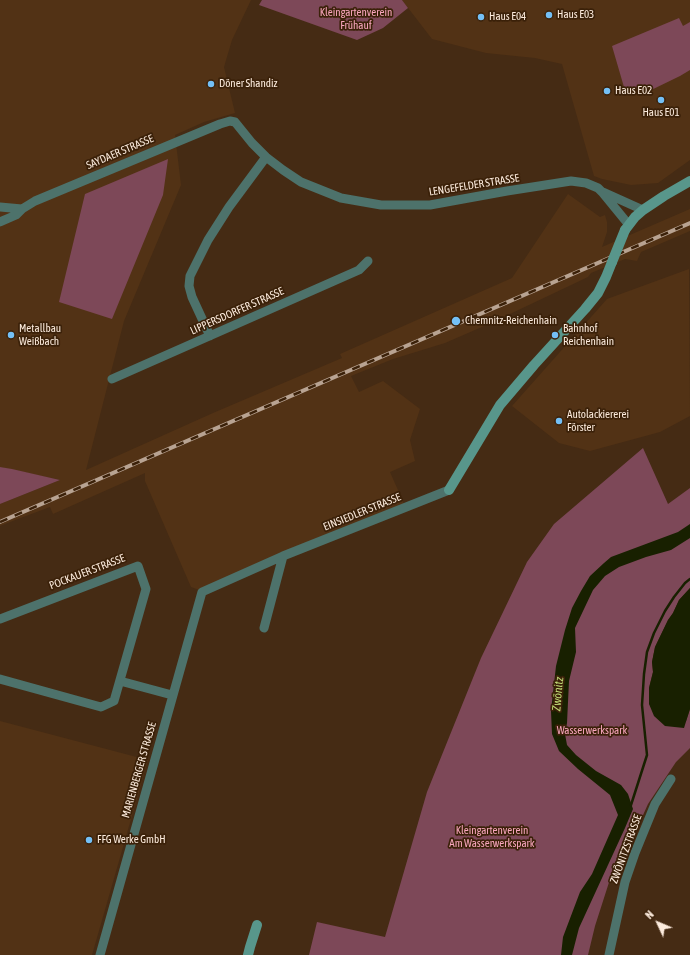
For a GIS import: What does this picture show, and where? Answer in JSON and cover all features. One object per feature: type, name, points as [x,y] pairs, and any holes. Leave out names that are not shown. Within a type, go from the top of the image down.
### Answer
[{"type":"main road","points":[[449,490],[500,405],[598,292],[627,227],[643,210],[690,181]]},
{"type":"main road","points":[[248,955],[257,925]]},
{"type":"street","name":"LENGEFELDER STRASSE","points":[[230,121],[235,122],[266,158],[283,170],[301,182],[341,198],[381,205],[430,205],[571,181],[586,183],[598,188],[627,227]]},
{"type":"street","name":"SAYDAER STRASSE","points":[[0,222],[16,215],[22,209],[42,198],[230,121]]},
{"type":"street","points":[[210,336],[192,297],[189,286],[190,276],[208,240],[229,206],[266,158]]},
{"type":"street","name":"LENGEFELDER STRASSE","points":[[602,192],[643,210]]},
{"type":"street","points":[[0,207],[22,209]]},
{"type":"street","name":"LIPPERSDORFER STRASSE","points":[[112,379],[359,270],[368,261]]},
{"type":"street","name":"EINSIEDLER STRASSE","points":[[202,592],[283,556],[449,490]]},
{"type":"street","points":[[264,628],[283,556]]},
{"type":"street","name":"POCKAUER STRASSE","points":[[0,619],[138,566],[146,589],[114,701],[101,707],[0,679]]},
{"type":"street","name":"MARIENBERGER STRASSE","points":[[100,955],[202,592]]},
{"type":"street","points":[[120,681],[172,696]]},
{"type":"street","name":"ZWÖNITZSTRASSE","points":[[608,955],[625,882],[635,853],[655,804],[671,779]]},
{"type":"shaded area","points":[[0,0],[251,0],[232,40],[224,67],[235,113],[204,122],[175,135],[181,185],[124,321],[86,470],[213,413],[342,358],[340,354],[512,278],[568,194],[600,217],[605,215],[607,232],[602,247],[690,209],[690,231],[641,252],[637,261],[625,259],[591,273],[588,277],[445,343],[393,359],[351,376],[359,392],[383,381],[420,409],[410,440],[415,461],[390,472],[405,506],[202,591],[191,587],[145,481],[145,473],[53,514],[50,507],[0,526],[0,504],[60,480],[0,467]]},
{"type":"shaded area","points":[[402,0],[690,0],[690,160],[658,183],[631,185],[594,176],[562,64],[535,58],[486,53],[432,39]]},
{"type":"shaded area","points":[[689,269],[690,416],[660,432],[590,451],[559,443],[512,406],[607,299]]},
{"type":"shaded area","name":"FFG Werke GmbH","points":[[0,721],[148,760],[92,955],[0,955]]},
{"type":"green space","name":"Kleingartenverein Frühauf","points":[[262,0],[402,0],[408,8],[383,28],[357,40],[259,5]]},
{"type":"green space","points":[[679,18],[683,26],[690,22],[690,70],[643,94],[641,88],[626,94],[612,46]]},
{"type":"green space","points":[[168,159],[163,195],[112,319],[59,302],[85,194]]},
{"type":"green space","points":[[643,448],[668,504],[690,488],[690,588],[679,600],[655,647],[652,662],[653,672],[649,688],[649,704],[686,721],[690,709],[690,748],[676,762],[648,804],[639,824],[612,873],[595,926],[588,955],[309,955],[317,922],[385,937],[427,792],[481,658],[527,562],[554,524]]},
{"type":"green space","points":[[0,467],[12,469],[60,480],[0,504]]},
{"type":"water","name":"Zwönitz","points":[[690,524],[690,538],[671,550],[619,567],[605,576],[593,590],[575,628],[576,652],[569,681],[565,734],[567,745],[576,755],[596,771],[621,785],[628,794],[633,809],[579,928],[572,955],[561,955],[563,937],[580,892],[592,874],[618,815],[610,795],[578,769],[559,751],[552,734],[551,711],[556,666],[565,630],[572,608],[590,576],[611,557],[678,532]]},
{"type":"water","points":[[690,588],[690,709],[684,728],[665,726],[654,716],[649,704],[649,688],[653,672],[652,662],[655,647],[668,620],[679,600]]},
{"type":"waterway","points":[[631,805],[647,755],[642,705],[647,652],[654,633],[665,611],[674,597],[690,579]]},
{"type":"railway","points":[[0,522],[690,223]]},
{"type":"place","name":"Haus E03","points":[[549,15]]},
{"type":"place","name":"Haus E04","points":[[481,17]]},
{"type":"place","name":"Döner Shandiz","points":[[211,84]]},
{"type":"place","name":"Haus E02","points":[[607,91]]},
{"type":"place","name":"Haus E01","points":[[661,100]]},
{"type":"place","name":"Chemnitz-Reichenhain","points":[[456,321]]},
{"type":"place","name":"Metallbau Weißbach","points":[[11,335]]},
{"type":"place","name":"Bahnhof Reichenhain","points":[[555,335]]},
{"type":"place","name":"Autolackiererei Förster","points":[[559,421]]},
{"type":"place","name":"FFG Werke GmbH","points":[[89,840]]},
{"type":"park label","name":"Wasserwerkspark","points":[[592,731]]},
{"type":"park label","name":"Kleingartenverein Am Wasserwerkspark","points":[[492,837]]}]
